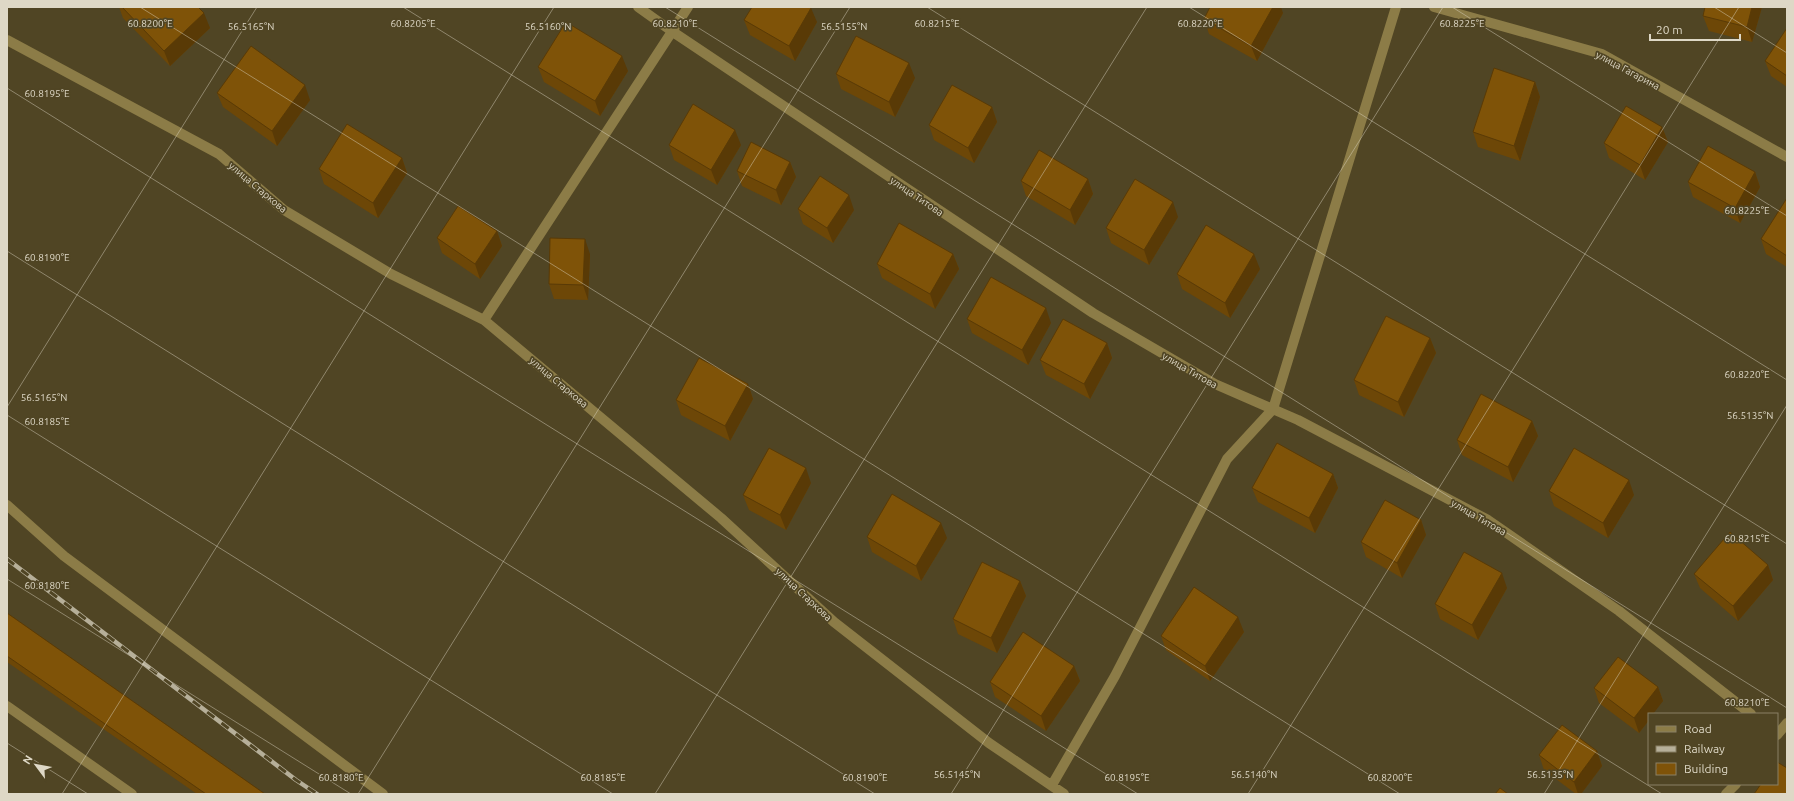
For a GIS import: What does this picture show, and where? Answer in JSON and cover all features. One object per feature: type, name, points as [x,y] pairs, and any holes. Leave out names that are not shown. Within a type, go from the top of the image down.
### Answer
[{"type":"street","name":"улица Титова","points":[[638,7],[673,32],[1093,313],[1215,384],[1298,420],[1488,520],[1620,611],[1750,713]]},
{"type":"street","points":[[484,320],[688,7]]},
{"type":"street","points":[[1052,785],[1115,676],[1227,459],[1273,409],[1396,7]]},
{"type":"street","name":"улица Гагарина","points":[[1434,7],[1602,54],[1787,157]]},
{"type":"street","name":"улица Старкова","points":[[7,40],[219,154],[284,210],[391,274],[484,320],[721,518],[834,622],[989,743],[1064,794]]},
{"type":"street","points":[[7,505],[64,556],[383,794]]},
{"type":"street","points":[[7,706],[132,794]]},
{"type":"street","points":[[1778,734],[1787,723]]},
{"type":"street","points":[[1726,794],[1735,785]]},
{"type":"building","points":[[122,7],[198,7],[204,13],[164,51]]},
{"type":"building","points":[[752,7],[811,8],[789,46],[744,20]]},
{"type":"building","points":[[1210,7],[1273,7],[1251,46],[1204,19]]},
{"type":"building","points":[[1705,7],[1752,7],[1747,27],[1703,16]]},
{"type":"building","points":[[566,22],[622,56],[595,101],[538,67]]},
{"type":"building","points":[[1787,28],[1787,76],[1765,61]]},
{"type":"building","points":[[856,36],[909,63],[889,102],[836,74]]},
{"type":"building","points":[[251,46],[305,85],[272,131],[217,93]]},
{"type":"building","points":[[1494,68],[1535,82],[1514,146],[1473,132]]},
{"type":"building","points":[[952,85],[992,107],[968,148],[929,125]]},
{"type":"building","points":[[693,104],[735,130],[711,170],[669,145]]},
{"type":"building","points":[[1626,106],[1662,127],[1640,165],[1604,143]]},
{"type":"building","points":[[347,124],[402,158],[373,203],[319,169]]},
{"type":"building","points":[[751,142],[790,162],[776,190],[737,171]]},
{"type":"building","points":[[1708,146],[1755,172],[1735,208],[1688,182]]},
{"type":"building","points":[[1039,150],[1088,179],[1070,210],[1021,181]]},
{"type":"building","points":[[820,176],[849,195],[827,228],[798,209]]},
{"type":"building","points":[[1135,179],[1173,202],[1144,250],[1106,228]]},
{"type":"building","points":[[1787,198],[1787,256],[1761,239]]},
{"type":"building","points":[[458,206],[497,231],[475,264],[437,238]]},
{"type":"building","points":[[899,223],[953,254],[930,294],[877,264]]},
{"type":"building","points":[[1206,225],[1254,254],[1225,303],[1177,274]]},
{"type":"building","points":[[550,238],[585,239],[583,285],[549,284]]},
{"type":"building","points":[[991,277],[1046,308],[1022,350],[967,319]]},
{"type":"building","points":[[1386,316],[1430,338],[1398,402],[1354,380]]},
{"type":"building","points":[[1063,319],[1107,343],[1084,384],[1040,360]]},
{"type":"building","points":[[699,358],[748,384],[725,426],[676,400]]},
{"type":"building","points":[[1481,394],[1532,421],[1508,467],[1457,440]]},
{"type":"building","points":[[1277,443],[1333,474],[1309,518],[1252,488]]},
{"type":"building","points":[[769,448],[806,468],[780,515],[743,495]]},
{"type":"building","points":[[1574,448],[1629,480],[1603,523],[1549,491]]},
{"type":"building","points":[[892,494],[941,523],[916,566],[867,537]]},
{"type":"building","points":[[1385,500],[1421,520],[1397,563],[1361,542]]},
{"type":"building","points":[[1730,532],[1768,565],[1733,606],[1694,574]]},
{"type":"building","points":[[1464,552],[1502,573],[1472,625],[1435,604]]},
{"type":"building","points":[[982,562],[1020,581],[991,638],[953,619]]},
{"type":"building","points":[[1194,587],[1238,617],[1205,666],[1161,636]]},
{"type":"building","points":[[7,613],[265,794],[206,794],[7,656]]},
{"type":"building","points":[[1023,632],[1074,666],[1041,716],[990,682]]},
{"type":"building","points":[[1618,657],[1658,687],[1634,718],[1594,688]]},
{"type":"building","points":[[1562,725],[1597,751],[1574,782],[1539,755]]},
{"type":"building","points":[[1778,763],[1787,768],[1787,794],[1754,794],[1760,785],[1778,785]]},
{"type":"building","points":[[1500,788],[1508,794],[1495,794]]},
{"type":"railway","points":[[7,559],[296,780],[317,794]]}]
